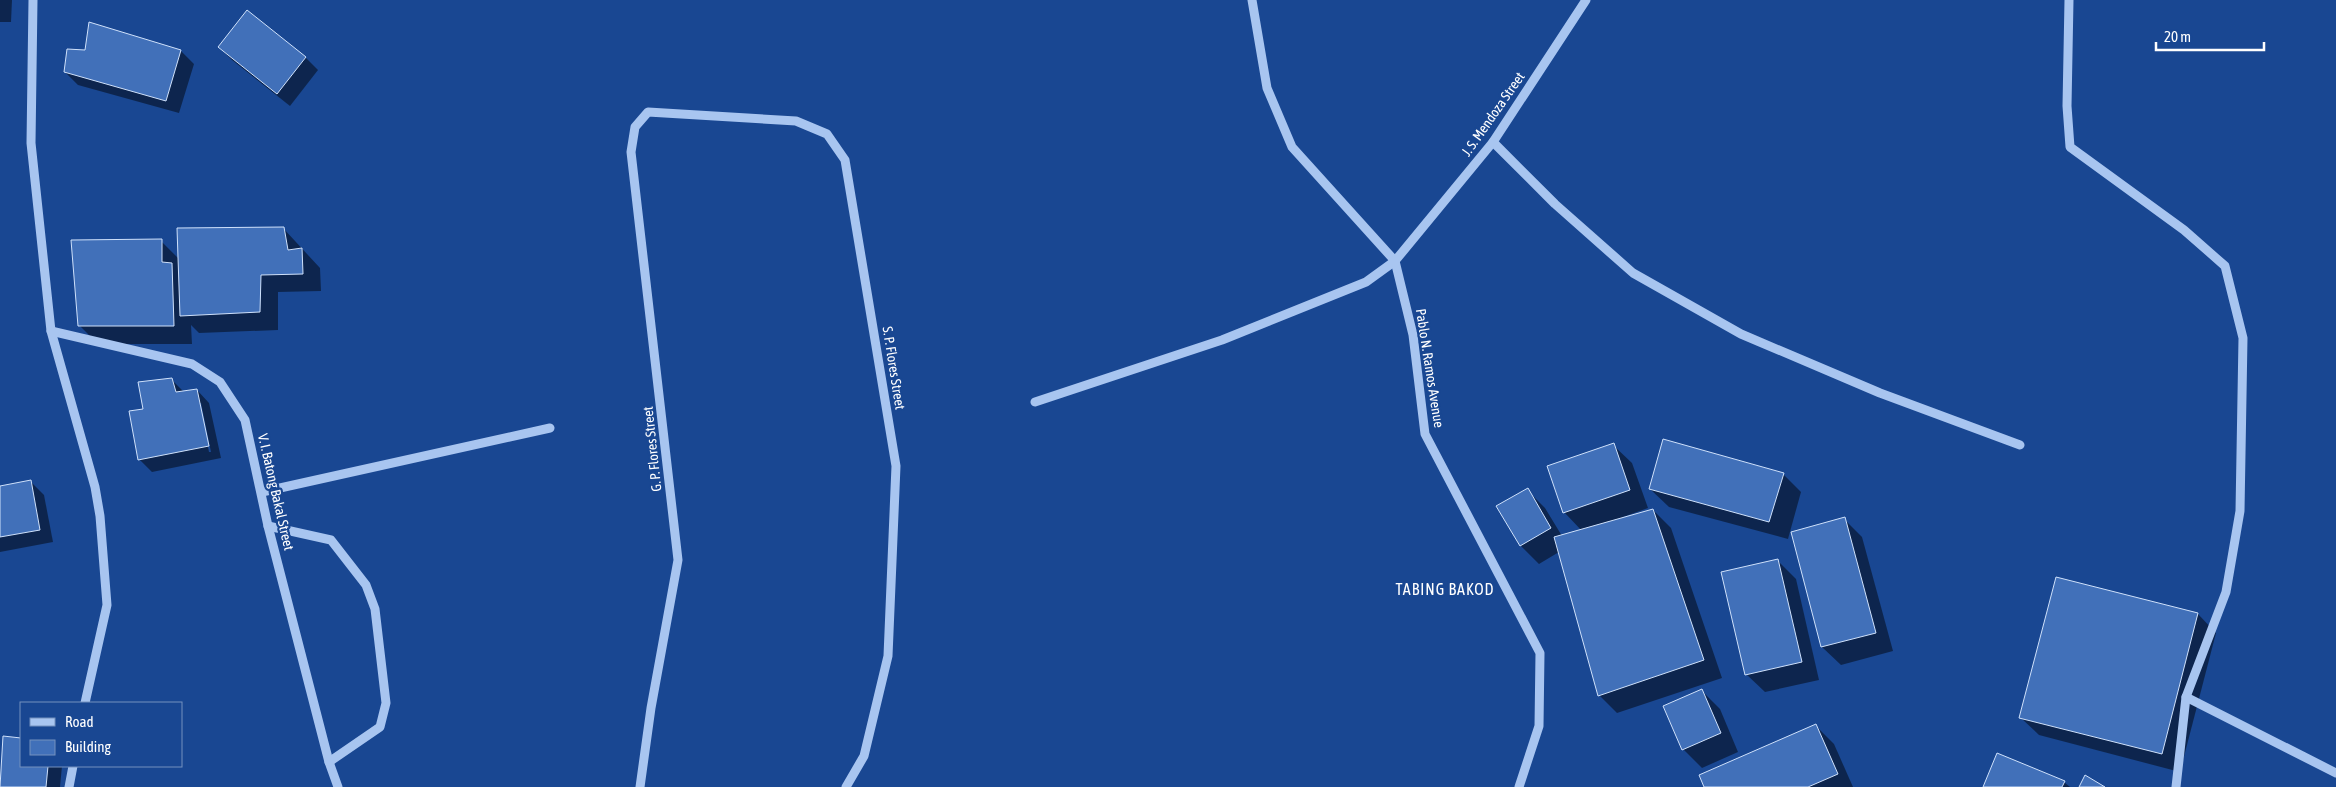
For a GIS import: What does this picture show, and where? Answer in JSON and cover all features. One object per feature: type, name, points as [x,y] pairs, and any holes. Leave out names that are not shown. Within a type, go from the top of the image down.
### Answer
[{"type":"street","points":[[33,0],[31,143],[51,331],[68,397],[79,425],[100,516],[107,605],[85,702]]},
{"type":"street","name":"Pablo N. Ramos Avenue","points":[[1252,0],[1267,88],[1292,147],[1395,261],[1413,335],[1425,434],[1540,653],[1539,726],[1518,787]]},
{"type":"street","name":"J. S. Mendoza Street","points":[[1035,402],[1222,340],[1366,282],[1395,261],[1494,142],[1586,0]]},
{"type":"street","points":[[2069,0],[2068,106],[2070,147],[2184,230],[2225,266],[2243,338],[2240,511],[2226,592],[2186,697],[2176,787]]},
{"type":"street","name":"G. P. Flores Street","points":[[640,787],[651,708],[678,560],[631,152],[635,127],[648,112]]},
{"type":"street","name":"S. P. Flores Street","points":[[648,112],[796,121],[827,134],[845,160],[896,466],[888,656],[864,756],[846,787]]},
{"type":"street","points":[[1494,142],[1555,204],[1633,273],[1741,334],[1880,392],[2020,445]]},
{"type":"street","name":"V. I. Batong Bakal Street","points":[[51,331],[192,364],[220,382],[245,420],[268,526],[338,787]]},
{"type":"street","points":[[262,492],[550,428]]},
{"type":"street","points":[[268,526],[331,540],[366,585],[375,609],[386,703],[380,727],[330,762]]},
{"type":"street","points":[[2186,697],[2336,773]]},
{"type":"street","points":[[69,787],[73,767]]},
{"type":"building","points":[[247,10],[306,57],[277,94],[218,47]]},
{"type":"building","points":[[89,22],[181,50],[166,101],[64,72],[67,49],[85,50]]},
{"type":"building","points":[[284,227],[288,250],[302,248],[303,274],[261,275],[260,312],[180,316],[177,228]]},
{"type":"building","points":[[162,239],[162,262],[172,263],[174,326],[78,326],[71,240]]},
{"type":"building","points":[[172,378],[176,392],[197,389],[209,446],[138,460],[129,411],[143,409],[138,382]]},
{"type":"building","points":[[1663,439],[1784,473],[1769,522],[1649,489]]},
{"type":"building","points":[[1614,443],[1630,490],[1563,513],[1547,466]]},
{"type":"building","points":[[31,480],[40,530],[0,537],[0,486]]},
{"type":"building","points":[[1528,488],[1551,528],[1520,546],[1496,506]]},
{"type":"building","points":[[1653,509],[1704,660],[1598,696],[1554,537]]},
{"type":"building","points":[[1845,517],[1876,633],[1821,647],[1791,532]]},
{"type":"building","points":[[1778,559],[1802,662],[1745,675],[1721,572]]},
{"type":"building","points":[[2056,577],[2198,613],[2162,754],[2019,718]]},
{"type":"building","points":[[1702,689],[1721,733],[1682,750],[1663,706]]},
{"type":"building","points":[[1816,724],[1838,774],[1808,787],[1704,787],[1699,775]]},
{"type":"building","points":[[3,736],[20,738],[20,767],[48,767],[46,787],[0,787]]},
{"type":"building","points":[[1997,753],[2065,781],[2062,787],[1983,787]]},
{"type":"building","points":[[2085,775],[2105,787],[2079,787]]},
{"type":"district","name":"TABING BAKOD","points":[[1445,589]]}]
